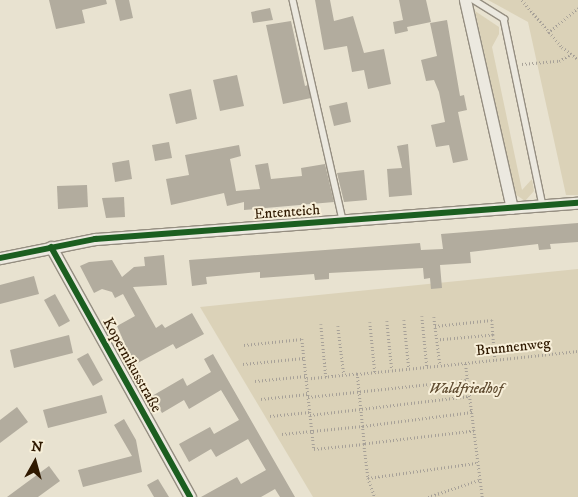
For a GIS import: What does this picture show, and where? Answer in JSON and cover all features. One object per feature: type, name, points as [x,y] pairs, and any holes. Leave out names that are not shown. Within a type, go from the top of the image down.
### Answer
[{"type":"street","points":[[465,0],[512,208]]},
{"type":"street","name":"Ententeich","points":[[0,258],[95,239],[578,203]]},
{"type":"street","name":"Kopernikusstraße","points":[[51,247],[190,497]]},
{"type":"lane","points":[[293,0],[342,220]]},
{"type":"lane","points":[[474,0],[504,19],[543,206]]},
{"type":"path","points":[[522,0],[548,33],[578,58]]},
{"type":"path","points":[[548,33],[578,8]]},
{"type":"path","points":[[514,65],[560,61],[572,54]]},
{"type":"path","points":[[422,316],[427,366]]},
{"type":"path","points":[[434,317],[440,364]]},
{"type":"path","points":[[387,320],[392,370]]},
{"type":"path","points":[[404,320],[409,368]]},
{"type":"path","points":[[435,326],[492,320],[495,360]]},
{"type":"path","points":[[370,322],[375,372]]},
{"type":"path","points":[[321,324],[326,377]]},
{"type":"path","points":[[338,326],[344,375]]},
{"type":"path","points":[[437,340],[493,335]]},
{"type":"path","points":[[244,345],[302,339],[314,449],[474,431]]},
{"type":"path","points":[[242,364],[304,358]]},
{"type":"path","points":[[255,381],[326,377],[440,364],[465,363]]},
{"type":"path","points":[[357,374],[368,478],[375,497]]},
{"type":"path","points":[[260,399],[359,392],[468,380]]},
{"type":"path","points":[[270,416],[361,410],[470,396]]},
{"type":"path","points":[[282,434],[472,412]]},
{"type":"path","points":[[368,478],[476,463]]},
{"type":"path","points":[[428,497],[480,480]]},
{"type":"green space","points":[[488,0],[578,0],[578,195],[566,195],[528,22]]},
{"type":"green space","points":[[475,11],[499,27],[499,34],[492,47],[522,190],[532,179],[534,191],[525,201],[515,194]]},
{"type":"green space","name":"Waldfriedhof","points":[[578,269],[578,497],[313,497],[200,307]]},
{"type":"building","points":[[49,0],[106,0],[107,4],[82,10],[85,23],[56,29]]},
{"type":"building","points":[[115,0],[129,0],[133,18],[120,21]]},
{"type":"building","points":[[315,0],[330,0],[334,21],[353,16],[364,53],[384,49],[391,84],[368,89],[364,70],[352,72],[347,46],[324,50]]},
{"type":"building","points":[[399,0],[426,0],[431,22],[407,27],[408,31],[395,34],[393,22],[403,20]]},
{"type":"building","points":[[270,8],[273,20],[253,23],[251,12]]},
{"type":"building","points":[[447,20],[460,96],[464,95],[467,110],[458,112],[468,160],[453,163],[449,145],[436,147],[431,125],[445,122],[439,92],[434,80],[426,81],[421,60],[437,56],[430,23]]},
{"type":"building","points":[[291,21],[305,86],[308,85],[311,98],[283,104],[266,25]]},
{"type":"building","points":[[237,75],[244,106],[220,111],[213,80]]},
{"type":"building","points":[[191,89],[197,119],[176,124],[169,94]]},
{"type":"building","points":[[347,102],[351,122],[334,126],[329,106]]},
{"type":"building","points":[[169,142],[172,158],[155,161],[152,145]]},
{"type":"building","points":[[408,144],[412,195],[389,197],[387,169],[402,168],[397,146]]},
{"type":"building","points":[[239,145],[241,156],[230,159],[236,191],[260,189],[255,165],[268,163],[271,179],[302,176],[301,168],[325,164],[334,202],[244,210],[244,202],[227,206],[224,193],[171,205],[166,179],[189,175],[185,155]]},
{"type":"building","points":[[129,160],[132,179],[115,182],[112,163]]},
{"type":"building","points":[[364,170],[367,200],[344,202],[337,173]]},
{"type":"building","points":[[87,185],[88,207],[58,209],[57,186]]},
{"type":"building","points":[[124,197],[125,217],[106,218],[102,198]]},
{"type":"building","points":[[578,223],[578,242],[550,244],[551,249],[539,250],[538,244],[470,252],[471,263],[440,265],[442,288],[431,289],[430,278],[424,279],[423,268],[329,273],[329,279],[315,280],[314,274],[260,278],[260,272],[206,277],[207,284],[192,286],[189,260],[420,243],[421,250],[443,249],[441,234]]},
{"type":"building","points":[[164,255],[167,285],[133,287],[156,328],[162,324],[165,328],[192,313],[204,334],[176,349],[173,344],[134,365],[117,326],[135,316],[123,294],[115,298],[112,292],[102,289],[94,293],[80,266],[89,262],[112,260],[122,277],[134,267],[145,266],[144,257]]},
{"type":"building","points":[[34,276],[39,294],[0,304],[0,285]]},
{"type":"building","points":[[55,294],[70,321],[59,327],[44,300]]},
{"type":"building","points":[[69,335],[73,353],[14,368],[10,350]]},
{"type":"building","points":[[88,353],[103,380],[93,386],[77,359]]},
{"type":"building","points":[[213,354],[295,497],[280,497],[275,489],[261,497],[201,497],[237,477],[241,484],[266,470],[248,439],[216,457],[211,449],[189,462],[179,444],[210,427],[214,434],[239,420],[221,390],[189,409],[184,400],[162,413],[152,396],[183,378],[187,386],[211,372],[204,359]]},
{"type":"building","points":[[102,395],[107,413],[48,428],[43,410]]},
{"type":"building","points":[[17,407],[28,422],[0,443],[0,420]]},
{"type":"building","points":[[124,419],[136,440],[142,472],[83,487],[78,470],[132,456],[114,425]]},
{"type":"building","points":[[49,466],[60,481],[38,497],[7,497]]},
{"type":"building","points":[[158,479],[169,497],[154,497],[147,485]]},
{"type":"cycle path","points":[[0,258],[95,239],[578,203]]},
{"type":"cycle path","points":[[51,247],[190,497]]}]
